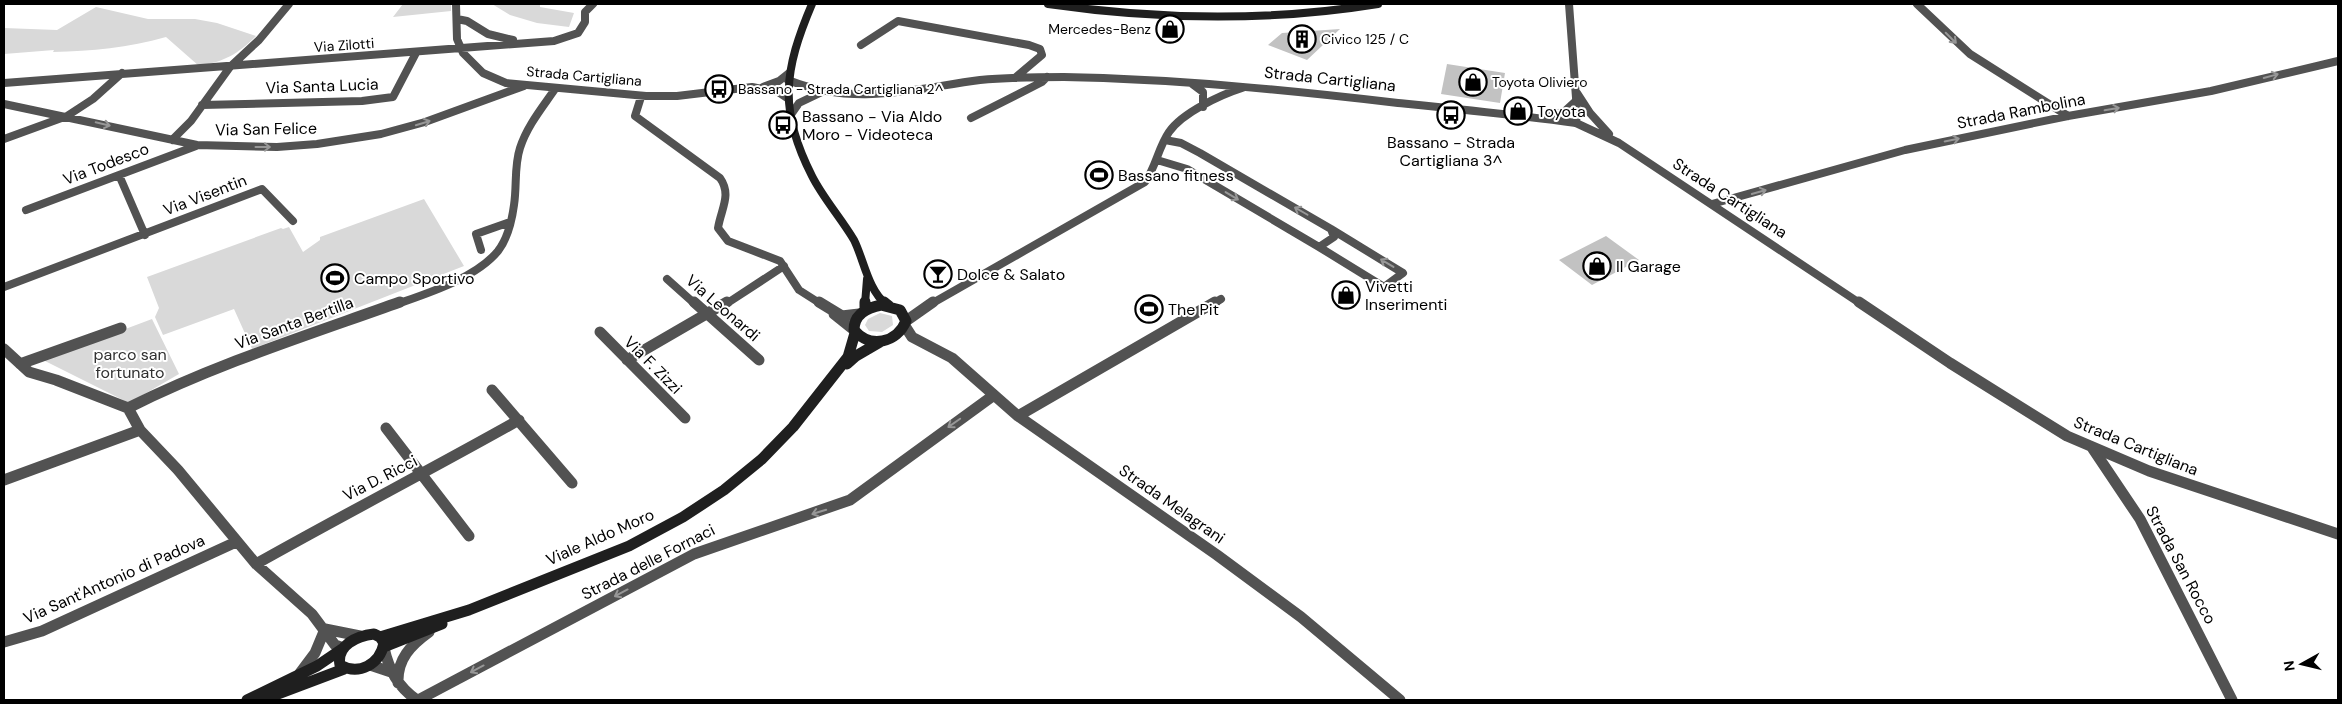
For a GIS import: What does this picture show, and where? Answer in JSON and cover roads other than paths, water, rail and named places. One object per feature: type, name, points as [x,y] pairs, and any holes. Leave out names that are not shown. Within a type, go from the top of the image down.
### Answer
[{"type":"main road","name":"Viale Aldo Moro","points":[[812,4],[797,39],[788,76],[787,98],[790,116],[801,155],[812,177],[847,228],[859,250],[867,276],[877,297],[889,306]]},
{"type":"main road","points":[[1048,4],[1131,14],[1223,18],[1296,16],[1378,4]]},
{"type":"main road","points":[[1096,4],[1180,11],[1234,12],[1344,4]]},
{"type":"main road","name":"Viale Aldo Moro","points":[[383,644],[406,631],[470,610],[629,546],[683,517],[724,490],[762,459],[793,427],[848,357],[854,332],[853,325],[862,312],[867,276]]},
{"type":"main road","points":[[862,312],[872,307],[889,306],[900,309],[905,323]]},
{"type":"main road","name":"Viale Aldo Moro","points":[[838,371],[856,356],[899,333],[905,323]]},
{"type":"main road","points":[[854,332],[869,341],[886,340]]},
{"type":"main road","name":"Viale Aldo Moro","points":[[383,644],[433,629],[470,610]]},
{"type":"main road","points":[[248,700],[317,666],[360,636],[374,634],[383,644],[379,657],[370,665],[356,670],[344,669],[324,675],[262,700]]},
{"type":"main road","points":[[343,648],[338,660],[344,669]]},
{"type":"street","points":[[172,140],[191,121],[230,67],[259,40],[289,4]]},
{"type":"street","points":[[456,4],[456,19],[461,49]]},
{"type":"street","points":[[456,19],[467,21],[488,34],[526,42],[554,41],[578,33],[585,22],[583,16],[585,10],[593,4]]},
{"type":"street","points":[[1569,4],[1576,96],[1576,124]]},
{"type":"street","points":[[1917,4],[1930,12],[1945,32],[1970,54],[2068,116]]},
{"type":"street","points":[[861,45],[898,21],[1029,45],[1040,49],[1042,55],[1016,77]]},
{"type":"street","name":"Via Zilotti","points":[[4,83],[416,53],[526,42]]},
{"type":"street","name":"Strada Cartigliana","points":[[461,49],[489,77],[524,86],[641,97],[678,96],[762,88],[778,90],[787,98]]},
{"type":"street","name":"Via Santa Lucia","points":[[202,105],[371,101],[393,97],[416,53]]},
{"type":"street","name":"Strada Rambolina","points":[[1712,204],[1896,152],[2068,116],[2211,91],[2338,61]]},
{"type":"street","points":[[4,139],[67,116],[93,99],[122,73]]},
{"type":"street","name":"Strada Cartigliana","points":[[762,88],[788,76],[804,88],[823,92],[880,93],[1016,77],[1189,82],[1249,86],[1534,117],[1576,124],[1619,143],[2002,396],[2067,436],[2093,449],[2226,498],[2338,534]]},
{"type":"street","points":[[971,118],[1042,82],[1047,77]]},
{"type":"street","points":[[1189,82],[1198,87],[1206,97]]},
{"type":"street","points":[[1203,106],[1206,97],[1218,84],[1222,94],[1217,99]]},
{"type":"street","name":"Via San Felice","points":[[4,104],[197,145],[277,147],[352,140],[425,122],[524,86]]},
{"type":"street","points":[[905,323],[927,306],[1146,182],[1155,168],[1170,130],[1203,106],[1234,90],[1249,86]]},
{"type":"street","name":"Via Santa Bertilla","points":[[128,408],[173,384],[313,331],[433,290],[474,270],[496,254],[508,235],[516,189],[516,161],[520,147],[555,89]]},
{"type":"street","name":"Strada Cartigliana","points":[[790,116],[799,103],[823,92]]},
{"type":"street","points":[[1534,117],[1564,113],[1570,109],[1576,96]]},
{"type":"street","points":[[1576,96],[1603,129],[1619,143]]},
{"type":"street","points":[[641,97],[635,116],[720,178],[727,186],[728,194],[719,214],[718,228],[728,241],[780,261],[799,290],[832,311],[842,316],[862,312]]},
{"type":"street","points":[[1157,160],[1187,169],[1384,287],[1403,273],[1181,142],[1165,140]]},
{"type":"street","name":"Via Todesco","points":[[26,210],[197,145]]},
{"type":"street","points":[[119,174],[145,235]]},
{"type":"street","name":"Via Visentin","points":[[4,287],[262,189],[293,221]]},
{"type":"street","points":[[481,250],[476,234],[510,222]]},
{"type":"street","points":[[1319,247],[1334,237],[1331,229]]},
{"type":"street","points":[[627,360],[708,315],[784,266]]},
{"type":"street","name":"Via Leonardi","points":[[666,279],[759,360]]},
{"type":"street","points":[[1018,416],[1221,299]]},
{"type":"street","points":[[900,309],[917,309],[927,306]]},
{"type":"street","points":[[832,311],[836,318],[854,332]]},
{"type":"street","name":"Strada Melagrani","points":[[905,323],[908,333],[952,358],[1018,416],[1217,555],[1301,617],[1400,700]]},
{"type":"street","points":[[20,364],[122,328]]},
{"type":"street","name":"Via F. Zizzi","points":[[600,332],[685,418]]},
{"type":"street","name":"Strada Melagrani","points":[[886,340],[921,342]]},
{"type":"street","points":[[4,349],[28,372],[56,380],[128,408],[140,430],[178,470],[236,542],[256,564],[312,614],[325,629],[334,646],[343,648]]},
{"type":"street","points":[[492,390],[572,483]]},
{"type":"street","name":"Strada delle Fornaci","points":[[418,700],[694,554],[730,539],[828,509],[850,500],[994,395]]},
{"type":"street","name":"Via D. Ricci","points":[[256,564],[422,475],[519,420]]},
{"type":"street","points":[[386,428],[469,536]]},
{"type":"street","points":[[4,480],[140,430]]},
{"type":"street","name":"Strada San Rocco","points":[[2093,449],[2140,519],[2232,700]]},
{"type":"street","name":"Via Sant'Antonio di Padova","points":[[4,642],[42,631],[236,542]]},
{"type":"street","points":[[325,629],[342,634],[360,636]]},
{"type":"street","points":[[298,676],[315,653],[325,629]]},
{"type":"street","name":"Viale Aldo Moro","points":[[398,683],[397,674],[404,656],[412,644],[433,629]]},
{"type":"street","points":[[383,644],[391,672],[404,692],[418,700]]},
{"type":"street","points":[[370,665],[391,672]]},
{"type":"place","name":"Mercedes-Benz","points":[[1170,29]]},
{"type":"place","name":"Civico 125 / C","points":[[1302,39]]},
{"type":"place","name":"Toyota Oliviero","points":[[1473,82]]},
{"type":"place","name":"Bassano - Strada Cartigliana 2^","points":[[719,89]]},
{"type":"place","name":"Toyota","points":[[1518,111]]},
{"type":"place","name":"Bassano - Strada Cartigliana 3^","points":[[1451,115]]},
{"type":"place","name":"Bassano - Via Aldo Moro - Videoteca","points":[[783,125]]},
{"type":"place","name":"Bassano fitness","points":[[1099,175]]},
{"type":"place","name":"Il Garage","points":[[1597,266]]},
{"type":"place","name":"Dolce & Salato","points":[[938,274]]},
{"type":"place","name":"Campo Sportivo","points":[[335,278]]},
{"type":"place","name":"Vivetti Inserimenti","points":[[1346,295]]},
{"type":"place","name":"The Pit","points":[[1149,309]]},
{"type":"park label","name":"parco san fortunato","points":[[130,363]]}]
